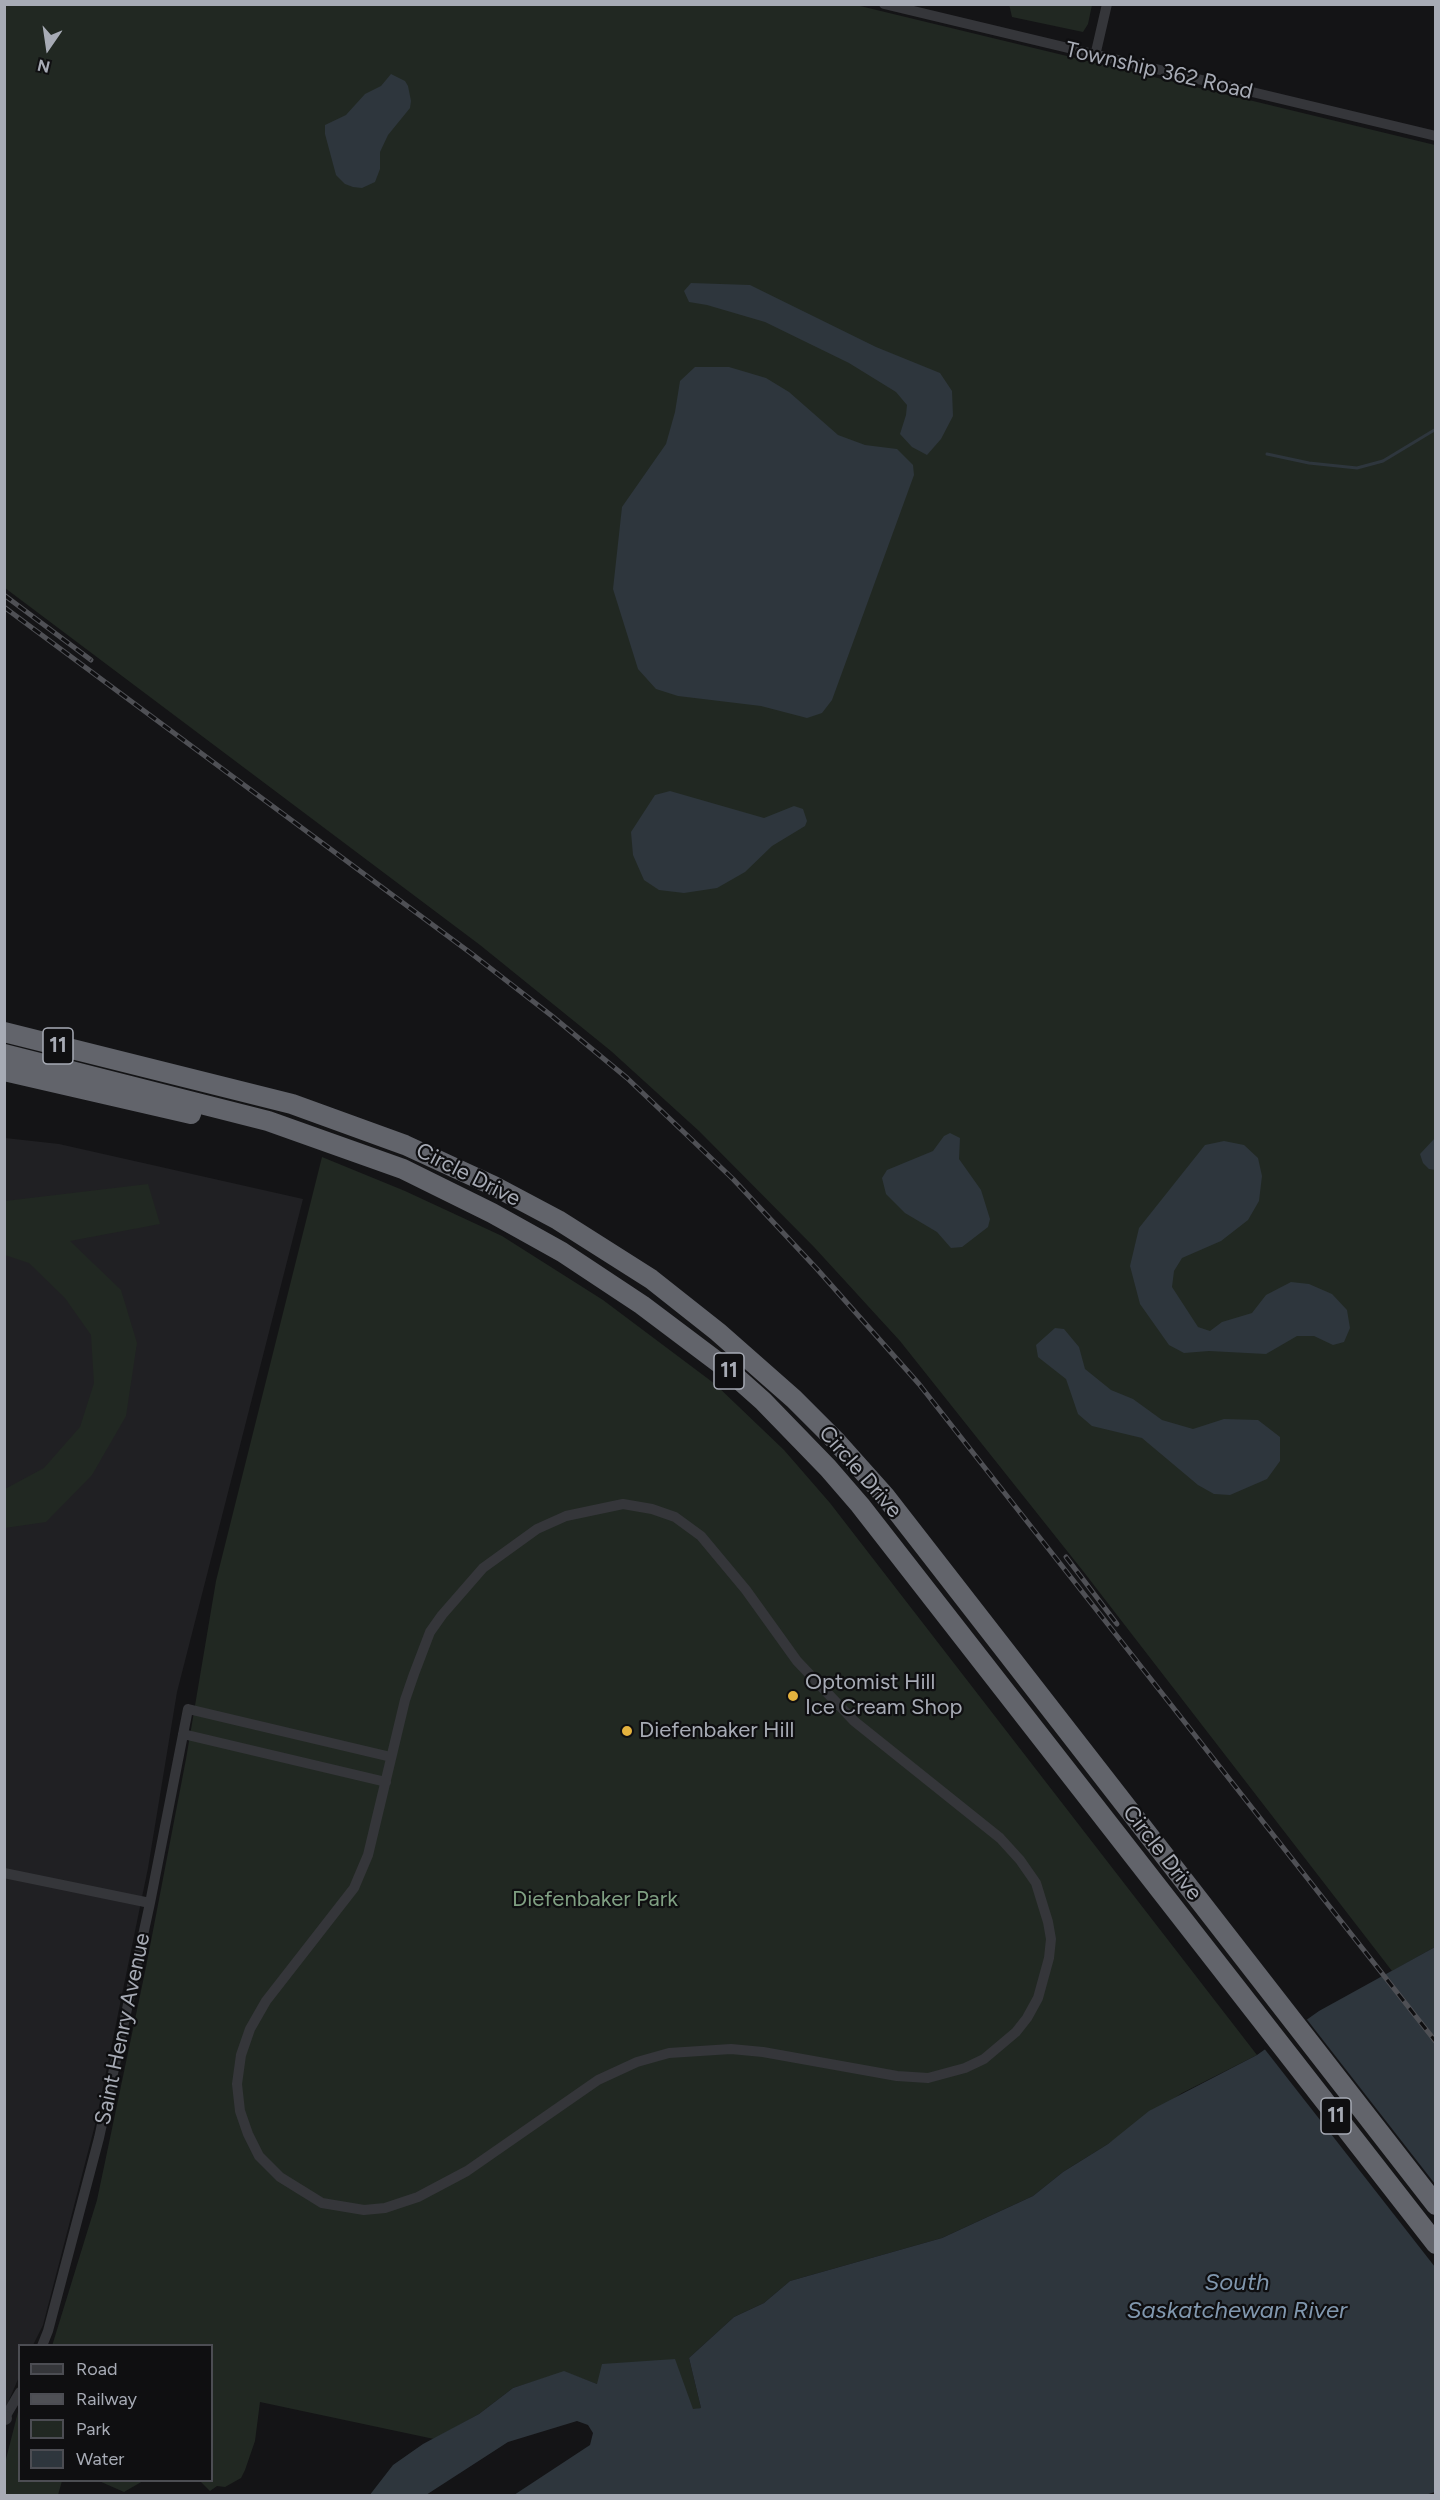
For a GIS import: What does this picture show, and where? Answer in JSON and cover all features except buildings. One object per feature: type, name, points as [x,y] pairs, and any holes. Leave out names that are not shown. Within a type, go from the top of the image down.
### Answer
[{"type":"highway","points":[[4,1023],[95,1049],[111,1059]]},
{"type":"highway","name":"Circle Drive","points":[[4,1032],[292,1104],[405,1145],[494,1186],[558,1220],[651,1280],[718,1332],[794,1399],[835,1440],[885,1496],[1436,2205]]},
{"type":"highway","name":"Circle Drive","points":[[4,1054],[268,1120],[392,1164],[492,1212],[562,1252],[642,1305],[702,1349],[763,1401],[828,1468],[860,1505],[1436,2244]]},
{"type":"highway","points":[[4,1071],[263,1131],[334,1152],[416,1184],[438,1186]]},
{"type":"street","name":"Township 362 Road","points":[[884,4],[1436,136]]},
{"type":"street","points":[[1095,56],[1107,4]]},
{"type":"street","points":[[623,1504],[652,1509],[675,1517],[701,1536],[746,1590],[797,1661],[854,1720],[1000,1838],[1020,1860],[1036,1883],[1051,1939],[1049,1958],[1038,1998],[1016,2032],[984,2059],[965,2068],[928,2078],[897,2076],[763,2052],[731,2049],[669,2053],[637,2062],[597,2080],[467,2171],[418,2197],[385,2208],[364,2210],[322,2203],[280,2177],[259,2156],[240,2111],[237,2084],[241,2055],[250,2028],[266,2001],[354,1888],[368,1855],[386,1782],[405,1700],[430,1632],[460,1591],[483,1568],[537,1529],[566,1516],[623,1504]]},
{"type":"street","name":"Saint Henry Avenue","points":[[43,2344],[99,2138],[150,1904],[188,1709],[391,1757]]},
{"type":"street","points":[[183,1734],[386,1782]]},
{"type":"street","points":[[4,1873],[150,1904]]},
{"type":"street","points":[[5,2419],[18,2396]]},
{"type":"shaded area","points":[[5,1138],[59,1144],[303,1199],[177,1692],[148,1868],[96,2121],[43,2325],[34,2344],[18,2344],[18,2379],[6,2407]]},
{"type":"green space","points":[[1009,4],[1092,5],[1088,24],[1083,32],[1012,17]]},
{"type":"green space","points":[[5,5],[856,5],[1435,145],[1435,1947],[1392,1971],[1083,1571],[900,1341],[814,1247],[699,1131],[611,1051],[480,945],[5,588]]},
{"type":"green space","name":"Diefenbaker Park","points":[[322,1157],[405,1191],[502,1236],[603,1300],[715,1384],[784,1450],[830,1503],[1257,2055],[1182,2093],[1063,2172],[1033,2196],[942,2238],[790,2281],[764,2303],[734,2317],[689,2358],[701,2408],[693,2410],[597,2384],[564,2372],[513,2388],[479,2414],[434,2439],[260,2402],[255,2441],[241,2478],[225,2487],[217,2486],[210,2491],[201,2482],[213,2482],[213,2344],[53,2344],[97,2200],[146,1967],[186,1759],[216,1581]]},
{"type":"green space","points":[[148,1184],[160,1224],[70,1241],[121,1290],[137,1343],[126,1416],[92,1475],[46,1522],[5,1528],[5,1489],[44,1468],[80,1427],[94,1383],[91,1335],[65,1298],[29,1263],[5,1255],[5,1201]]},
{"type":"green space","points":[[18,2412],[18,2482],[62,2482],[58,2495],[5,2495],[5,2463]]},
{"type":"green space","points":[[101,2482],[141,2482],[124,2492]]},
{"type":"water","points":[[391,74],[405,81],[408,86],[410,108],[388,135],[380,152],[380,169],[375,182],[362,188],[345,184],[336,175],[325,134],[325,125],[346,115],[365,94],[381,86]]},
{"type":"water","points":[[691,283],[750,285],[876,347],[940,373],[952,391],[953,416],[941,439],[927,455],[912,447],[900,434],[907,405],[896,392],[849,363],[765,322],[689,302],[684,291]]},
{"type":"water","points":[[695,367],[729,367],[766,378],[789,392],[838,435],[865,445],[897,449],[913,465],[914,475],[832,700],[822,713],[807,718],[761,706],[678,696],[656,689],[638,669],[613,589],[622,507],[666,444],[675,412],[680,381]]},
{"type":"water","points":[[670,791],[764,818],[794,806],[803,809],[807,821],[805,826],[772,846],[745,872],[717,888],[684,893],[659,890],[644,880],[633,855],[631,832],[655,795]]},
{"type":"water","points":[[950,1133],[960,1138],[959,1159],[981,1190],[990,1219],[988,1227],[962,1247],[951,1248],[937,1232],[905,1213],[886,1194],[882,1178],[887,1170],[933,1151],[944,1136]]},
{"type":"water","points":[[1435,1138],[1435,1170],[1429,1169],[1423,1163],[1420,1154]]},
{"type":"water","points":[[1224,1141],[1244,1145],[1258,1158],[1262,1176],[1259,1201],[1248,1220],[1221,1241],[1182,1258],[1174,1271],[1172,1287],[1198,1327],[1210,1331],[1222,1322],[1252,1313],[1266,1295],[1291,1282],[1309,1284],[1332,1294],[1347,1310],[1350,1328],[1344,1342],[1333,1345],[1314,1336],[1297,1336],[1266,1354],[1209,1351],[1184,1353],[1169,1345],[1140,1304],[1130,1266],[1139,1228],[1205,1145]]},
{"type":"water","points":[[1055,1328],[1064,1329],[1079,1347],[1085,1369],[1111,1390],[1133,1399],[1162,1420],[1193,1429],[1224,1419],[1258,1420],[1280,1437],[1280,1461],[1267,1479],[1230,1495],[1214,1494],[1198,1485],[1142,1438],[1092,1426],[1078,1414],[1066,1379],[1038,1357],[1036,1345]]},
{"type":"water","name":"South Saskatchewan River","points":[[1435,1947],[1435,2492],[1422,2496],[514,2495],[590,2445],[593,2433],[588,2425],[577,2421],[508,2442],[426,2495],[369,2496],[393,2465],[423,2444],[479,2414],[513,2388],[564,2371],[597,2384],[602,2364],[675,2359],[693,2409],[701,2408],[689,2358],[734,2317],[764,2303],[790,2281],[942,2238],[1033,2196],[1063,2172],[1108,2144],[1149,2111],[1257,2055],[1319,2011]]},
{"type":"pier","points":[[1305,2017],[1435,2184],[1435,2267],[1263,2047]]},
{"type":"waterway","points":[[1267,454],[1309,463],[1357,468],[1383,461],[1436,429]]},
{"type":"railway","points":[[4,595],[91,660]]},
{"type":"railway","points":[[4,607],[472,954],[552,1016],[627,1078],[733,1179],[919,1384],[1436,2042]]},
{"type":"railway","points":[[1066,1557],[1117,1624]]},
{"type":"place","name":"Optomist Hill Ice Cream Shop","points":[[793,1696]]},
{"type":"place","name":"Diefenbaker Hill","points":[[627,1731]]}]
